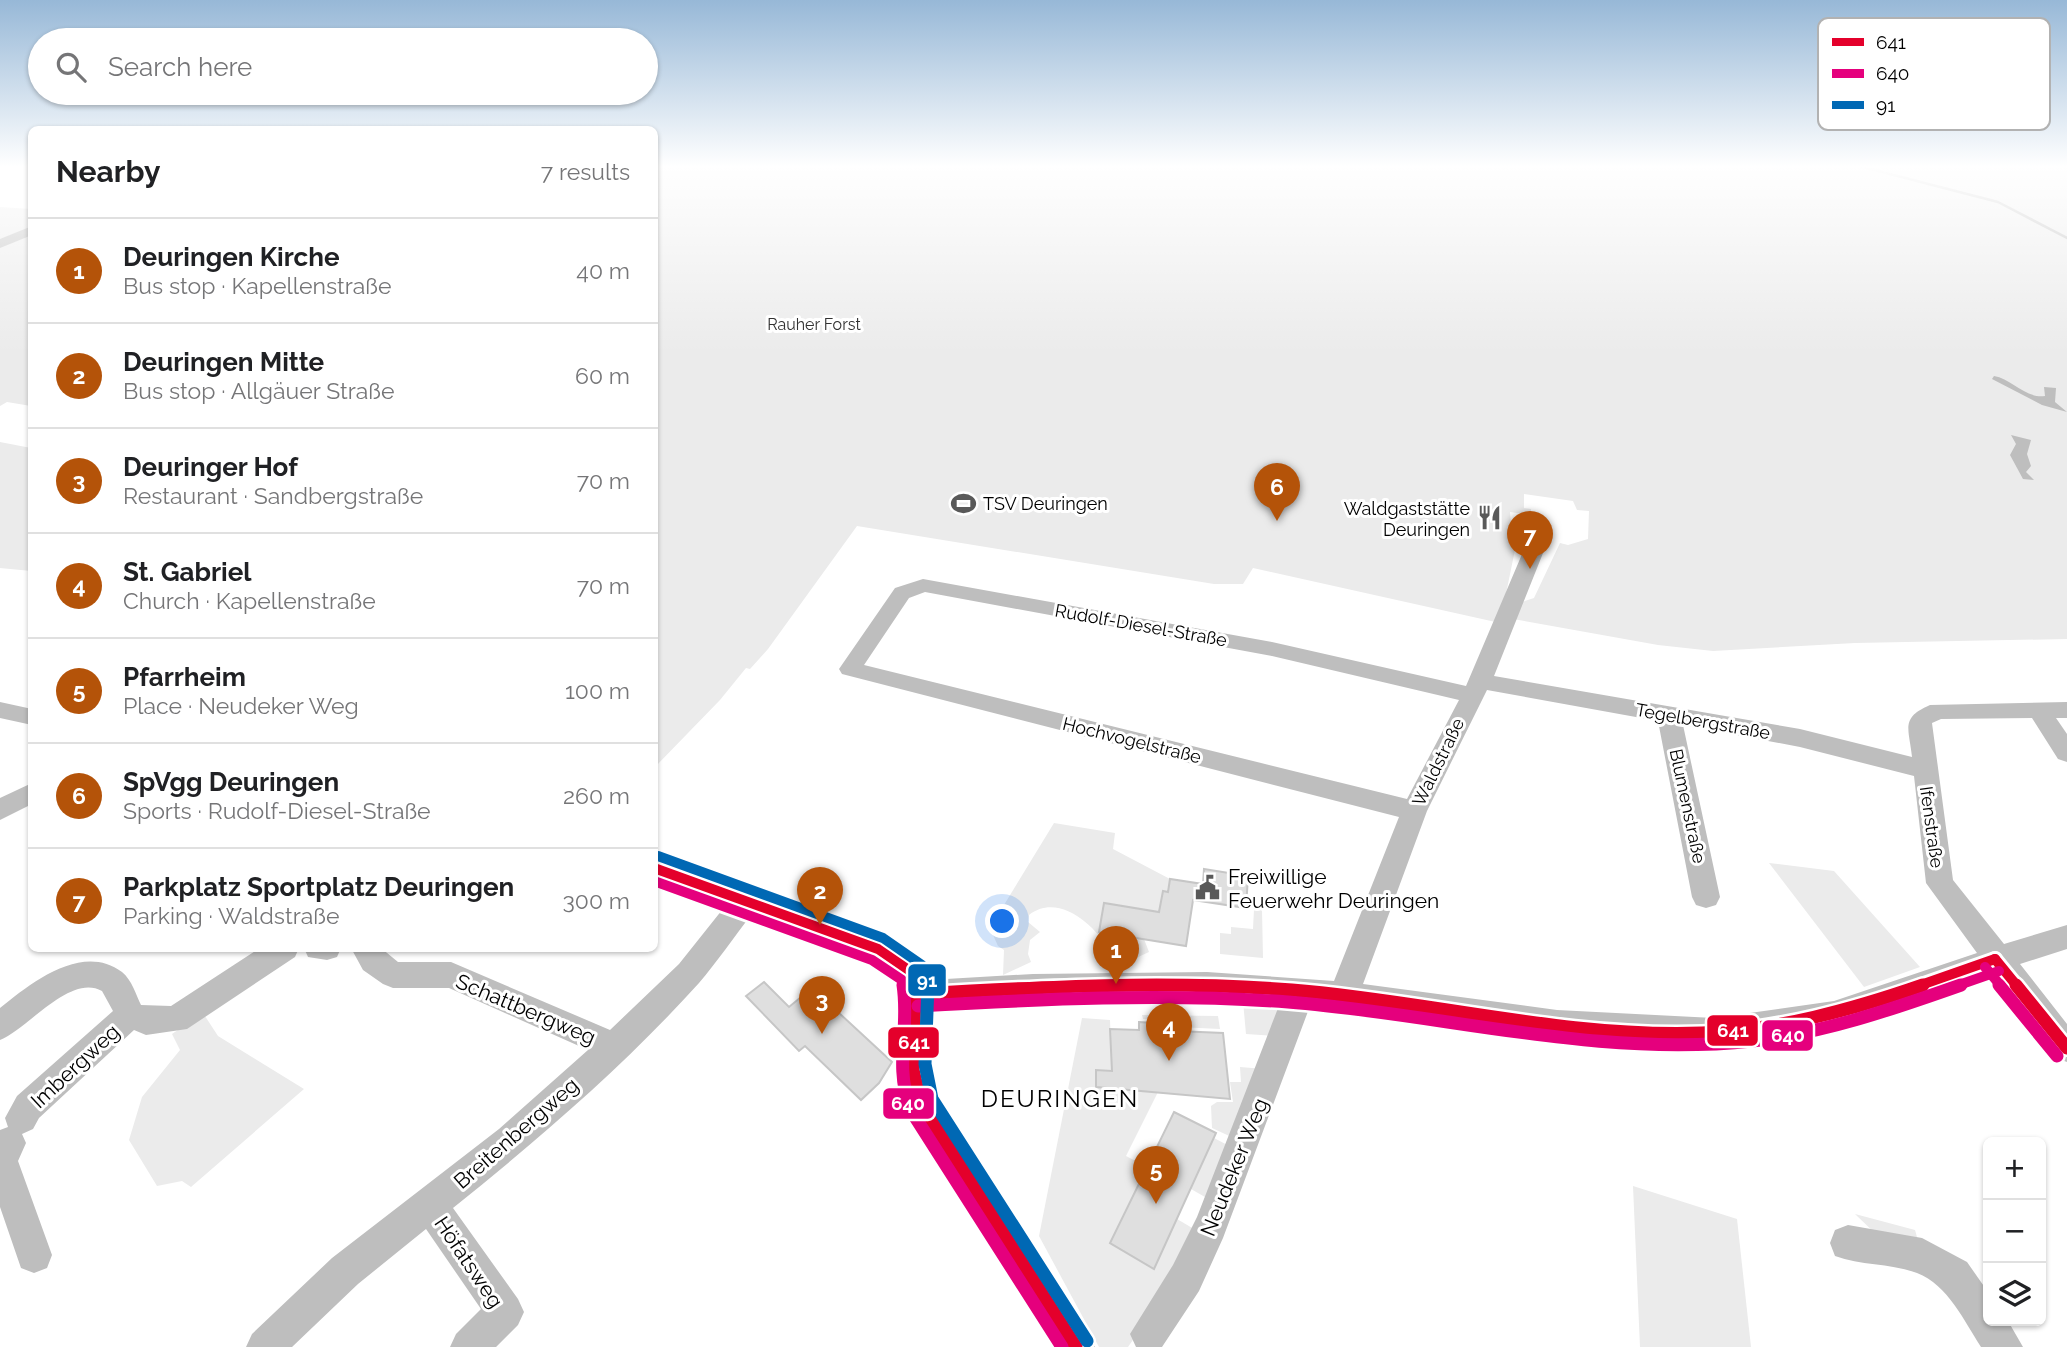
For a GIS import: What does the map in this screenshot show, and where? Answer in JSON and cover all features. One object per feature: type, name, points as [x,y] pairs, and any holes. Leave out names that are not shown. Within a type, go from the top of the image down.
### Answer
[{"type":"street","points":[[0,244],[28,232]]},
{"type":"street","name":"Waldstraße","points":[[1344,995],[1414,811],[1476,688],[1541,533]]},
{"type":"street","name":"Rudolf-Diesel-Straße","points":[[849,669],[902,593],[923,585],[1476,688]]},
{"type":"street","name":"Hochvogelstraße","points":[[849,669],[1414,811]]},
{"type":"street","name":"Tegelbergstraße","points":[[1476,688],[1669,715],[1800,738],[1924,769]]},
{"type":"street","points":[[0,710],[28,716]]},
{"type":"street","points":[[2039,711],[2067,710]]},
{"type":"street","name":"Ifenstraße","points":[[2039,711],[1938,711],[1920,719],[1924,769],[1940,883],[1995,958],[2067,1048]]},
{"type":"street","points":[[2039,711],[2067,753]]},
{"type":"street","name":"Blumenstraße","points":[[1669,715],[1706,897]]},
{"type":"street","points":[[0,810],[28,794]]},
{"type":"street","points":[[658,869],[878,948],[913,973],[917,994],[912,1066],[914,1086],[926,1114],[1014,1245],[1076,1347]]},
{"type":"street","name":"Breitenbergweg","points":[[265,1347],[345,1271],[511,1141],[614,1047],[689,973],[747,899]]},
{"type":"street","points":[[917,994],[1116,985],[1207,985],[1344,995],[1557,1024],[1714,1032],[1834,1016],[1995,958],[2067,937]]},
{"type":"street","points":[[0,1026],[51,987],[85,974],[101,974],[120,991],[130,1015],[146,1021],[176,1019],[269,952]]},
{"type":"street","name":"Schattbergweg","points":[[367,952],[373,961],[393,975],[451,975],[614,1047]]},
{"type":"street","name":"Neudeker Weg","points":[[1149,1334],[1186,1278],[1211,1226],[1300,991]]},
{"type":"street","name":"Imbergweg","points":[[34,1255],[1,1160],[8,1134],[28,1107],[130,1015]]},
{"type":"street","name":"Höfatsweg","points":[[430,1205],[505,1312],[470,1347]]},
{"type":"street","points":[[1848,1243],[1922,1256],[1954,1275],[2004,1347]]},
{"type":"green space","points":[[0,229],[28,229],[28,406],[7,402],[0,406]]},
{"type":"green space","name":"Rauher Forst","points":[[658,229],[2067,229],[2067,639],[1855,643],[1713,651],[1658,645],[1513,619],[1519,603],[1534,598],[1560,543],[1568,545],[1588,539],[1589,511],[1577,510],[1573,501],[1524,494],[1524,508],[1531,509],[1531,515],[1510,512],[1512,538],[1517,540],[1500,623],[1253,568],[1243,584],[1214,584],[857,526],[768,649],[750,669],[746,668],[720,700],[658,764]]},
{"type":"green space","points":[[0,442],[28,447],[28,571],[0,568]]},
{"type":"green space","points":[[1054,823],[1115,833],[1113,849],[1170,879],[1168,892],[1163,891],[1158,923],[1150,911],[1104,903],[1099,932],[1144,939],[1149,952],[1136,958],[1122,949],[1109,950],[1095,931],[1075,914],[1052,907],[1029,915],[1028,922],[1040,932],[1030,940],[1028,954],[1031,962],[1003,975],[1004,950],[998,946],[990,928]]},
{"type":"green space","points":[[1769,863],[1834,871],[1920,967],[1864,987]]},
{"type":"green space","points":[[1254,909],[1262,910],[1263,958],[1220,954],[1220,933],[1231,934],[1231,927],[1253,929]]},
{"type":"green space","points":[[1243,1001],[1286,1004],[1276,1036],[1246,1034]]},
{"type":"green space","points":[[203,1013],[218,1036],[304,1089],[191,1187],[182,1181],[157,1186],[129,1140],[142,1097],[180,1050],[172,1034]]},
{"type":"green space","points":[[1142,1015],[1218,1016],[1220,1029],[1157,1026],[1157,1019],[1143,1019]]},
{"type":"green space","points":[[1082,1018],[1110,1020],[1112,1071],[1097,1070],[1158,1092],[1126,1156],[1147,1167],[1177,1219],[1199,1232],[1182,1269],[1128,1347],[1099,1347],[1039,1236]]},
{"type":"green space","points":[[1240,1067],[1264,1069],[1238,1140],[1212,1128],[1211,1106],[1217,1102],[1233,1102],[1230,1082],[1241,1082]]},
{"type":"green space","points":[[1214,1138],[1235,1149],[1212,1201],[1191,1189]]},
{"type":"green space","points":[[1633,1186],[1737,1219],[1751,1347],[1640,1347]]},
{"type":"green space","points":[[1855,1214],[1915,1230],[1917,1237],[1878,1236]]},
{"type":"shaded area","points":[[1994,376],[2032,395],[2045,396],[2044,387],[2056,388],[2055,402],[2067,412],[2042,405],[1992,379]]},
{"type":"shaded area","points":[[2011,435],[2031,440],[2027,454],[2031,466],[2026,472],[2034,480],[2023,479],[2010,455],[2016,444]]},
{"type":"building","points":[[1204,869],[1248,876],[1246,908],[1193,900],[1186,946],[1099,932],[1104,903],[1159,912],[1163,891],[1168,892],[1170,879],[1203,884]]},
{"type":"building","points":[[764,982],[789,1007],[812,988],[892,1062],[879,1083],[861,1100],[805,1046],[799,1051],[746,996]]},
{"type":"building","points":[[1139,1022],[1153,1023],[1153,1030],[1223,1033],[1230,1099],[1096,1087],[1096,1070],[1112,1071],[1110,1029],[1139,1030]]},
{"type":"building","points":[[1174,1112],[1216,1133],[1154,1269],[1110,1243]]},
{"type":"waterway","points":[[2049,229],[2067,238]]},
{"type":"transit line","name":"91","points":[[658,856],[883,938],[922,965],[929,997],[925,1064],[932,1099],[1087,1341]]},
{"type":"transit line","name":"641","points":[[658,869],[878,949],[913,973],[916,990],[913,1070],[921,1104],[1076,1347]]},
{"type":"transit line","name":"640","points":[[658,882],[872,960],[902,980],[905,1012],[900,1057],[904,1090],[910,1109],[1062,1347]]},
{"type":"transit line","name":"641","points":[[1995,959],[2067,1048]]},
{"type":"transit line","name":"641","points":[[917,994],[1077,986],[1237,987],[1395,1001],[1599,1030],[1702,1033],[1753,1029],[1815,1017],[1876,1000],[1995,959]]},
{"type":"transit line","name":"640","points":[[1985,967],[2057,1056]]},
{"type":"transit line","name":"640","points":[[918,1006],[1077,999],[1235,999],[1341,1007],[1596,1041],[1699,1044],[1751,1041],[1815,1030],[1877,1013],[1999,971]]},
{"type":"place","name":"TSV Deuringen","points":[[963,503]]},
{"type":"place","name":"Waldgaststätte Deuringen","points":[[1490,518]]},
{"type":"place","name":"SpVgg Deuringen","points":[[1277,521]]},
{"type":"place","name":"Parkplatz Sportplatz Deuringen","points":[[1530,569]]},
{"type":"place","name":"Freiwillige Feuerwehr Deuringen","points":[[1208,888]]},
{"type":"place","name":"Deuringen Mitte","points":[[820,925]]},
{"type":"place","name":"Deuringen Kirche","points":[[1116,984]]},
{"type":"place","name":"Deuringer Hof","points":[[822,1034]]},
{"type":"place","name":"St. Gabriel","points":[[1169,1061]]},
{"type":"place","name":"Pfarrheim","points":[[1156,1204]]},
{"type":"district","name":"DEURINGEN","points":[[1060,1098]]}]
